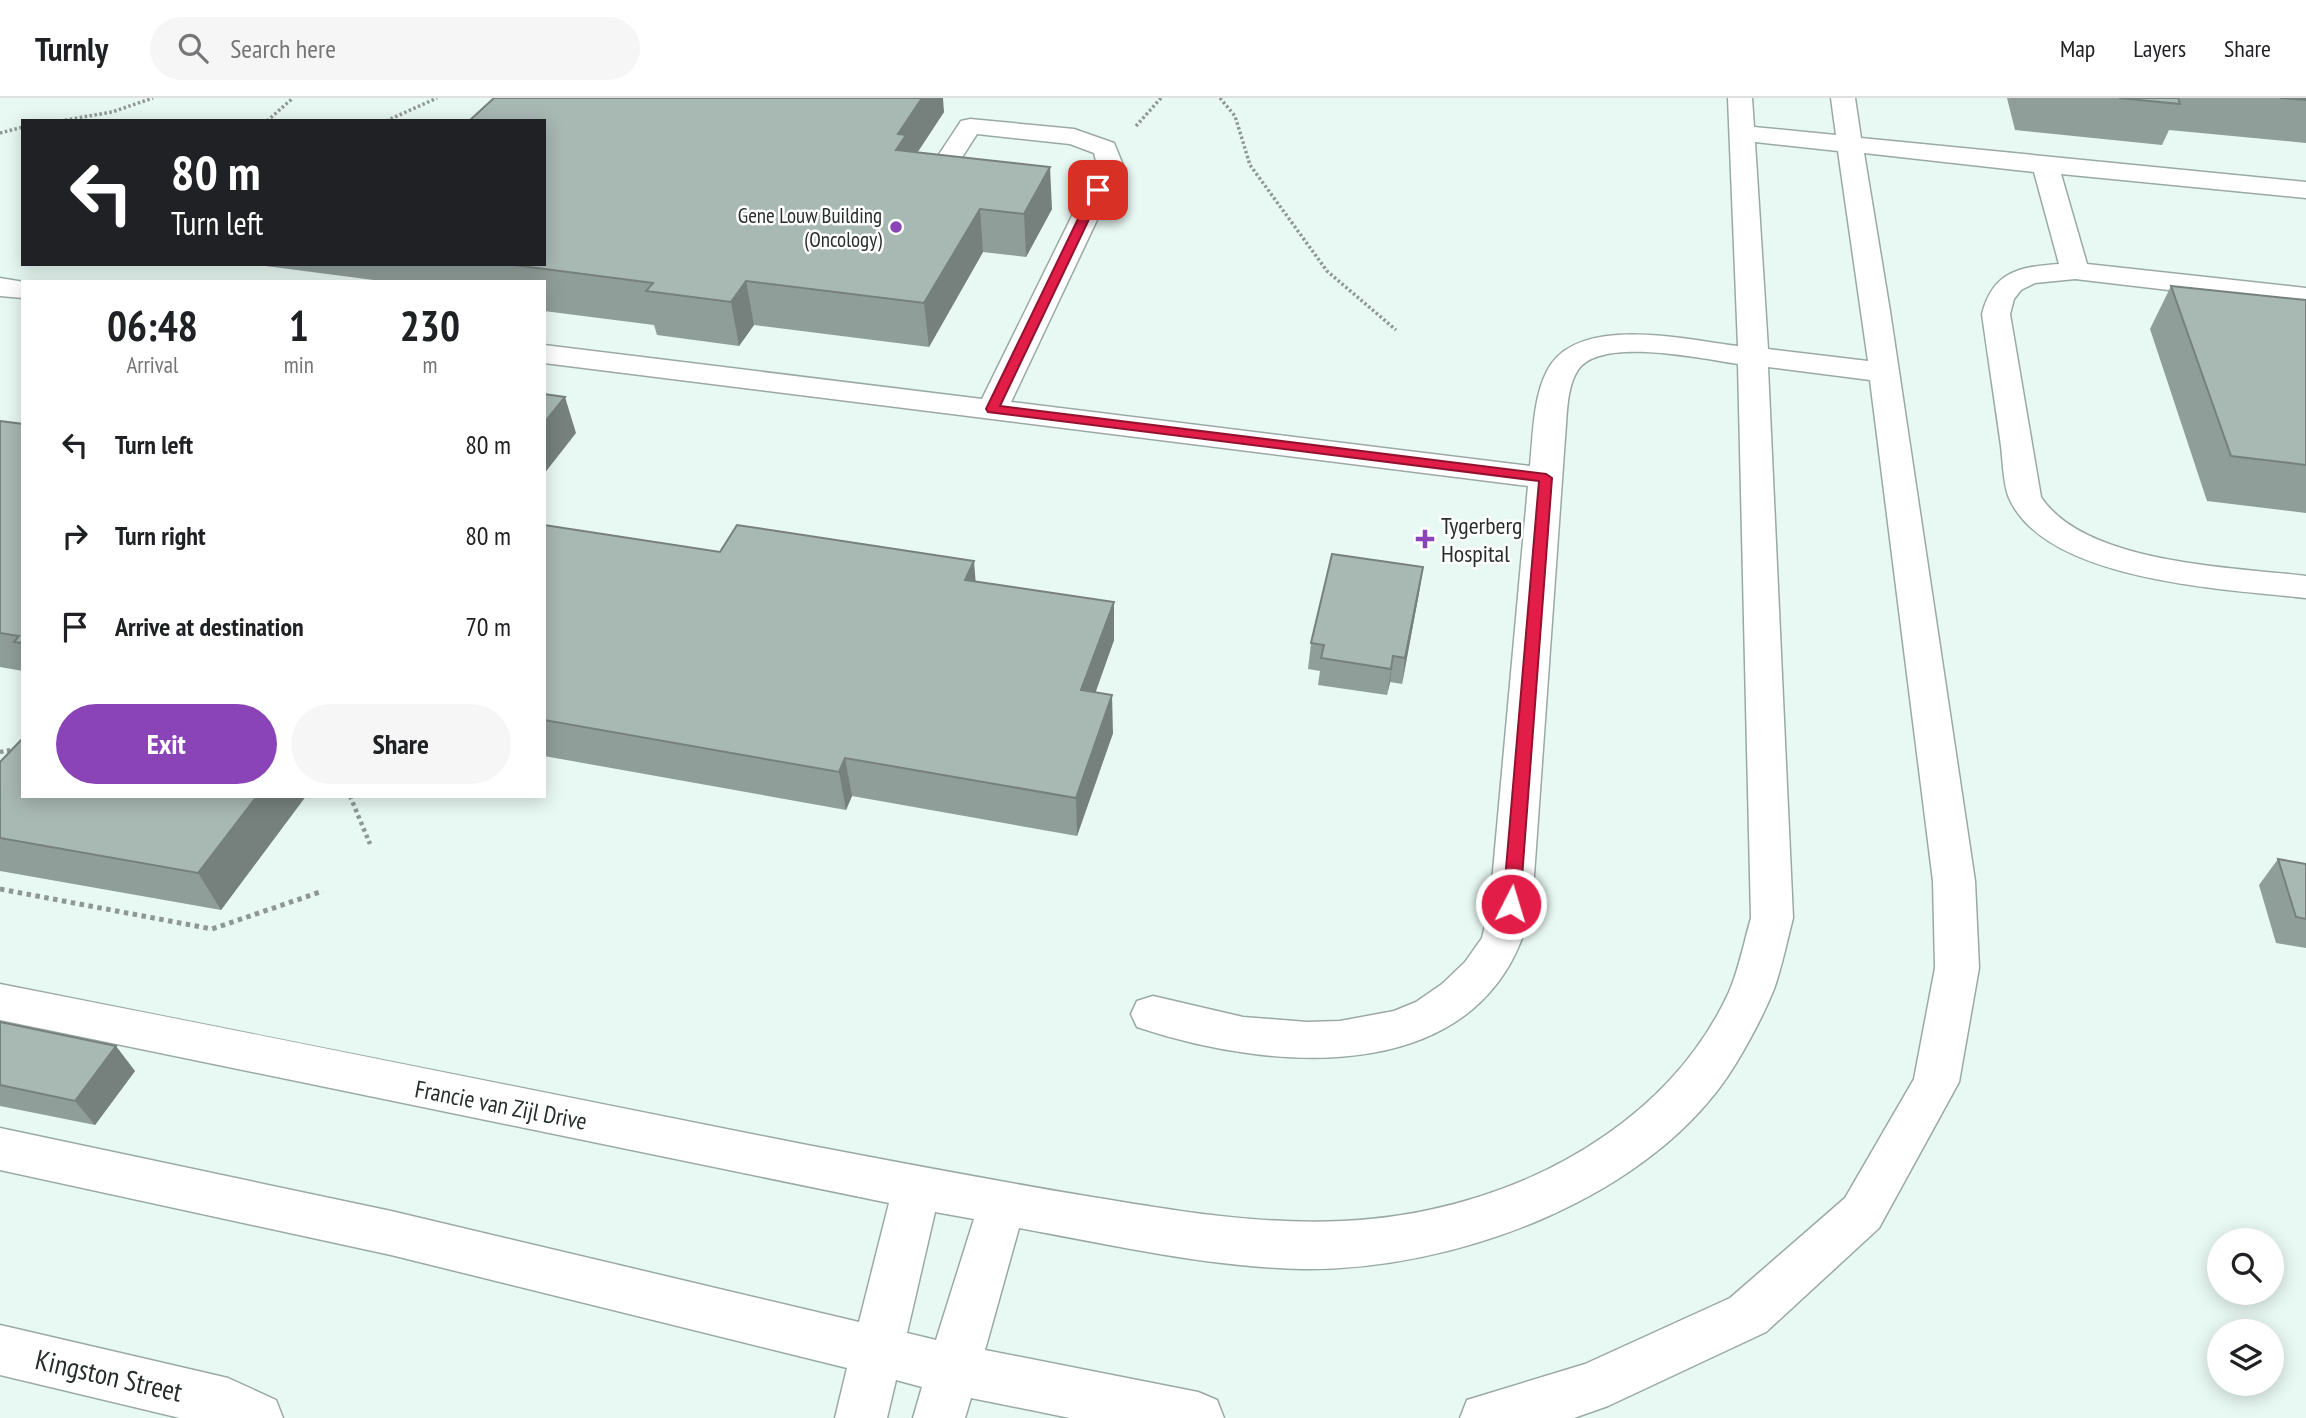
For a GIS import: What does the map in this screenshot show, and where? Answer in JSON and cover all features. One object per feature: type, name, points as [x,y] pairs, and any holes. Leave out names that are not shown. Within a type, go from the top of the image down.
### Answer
[{"type":"street","name":"Francie van Zijl Drive","points":[[0,1002],[1002,1205],[1249,1245],[1355,1244],[1406,1236],[1495,1214],[1534,1200],[1590,1172],[1626,1148],[1694,1090],[1725,1047],[1749,1003],[1765,960],[1772,918],[1753,356],[1741,98]]},
{"type":"street","points":[[1486,1418],[1590,1388],[1748,1315],[1861,1213],[1936,1082],[1957,968],[1954,881],[1843,98]]},
{"type":"street","points":[[943,168],[976,117],[1074,137],[1105,148],[1110,165],[992,409]]},
{"type":"street","points":[[1742,133],[2306,190]]},
{"type":"street","points":[[2045,165],[2075,271]]},
{"type":"street","points":[[2306,297],[2075,271],[2029,275],[2011,284],[2000,298],[1996,314],[2025,497],[2042,522],[2062,535],[2112,557],[2162,568],[2306,587]]},
{"type":"street","points":[[0,288],[21,290]]},
{"type":"street","points":[[1153,1014],[1272,1040],[1330,1041],[1387,1034],[1439,1012],[1476,982],[1501,943],[1511,904],[1546,478],[1556,392],[1561,371],[1574,356],[1611,343],[1649,344],[1883,372]]},
{"type":"street","points":[[546,354],[1546,478]]},
{"type":"street","points":[[0,1149],[391,1233],[952,1369],[1198,1418]]},
{"type":"street","points":[[861,1418],[917,1187]]},
{"type":"street","points":[[939,1418],[1002,1205]]},
{"type":"street","name":"Kingston Street","points":[[0,1350],[229,1404],[257,1418]]},
{"type":"path","points":[[72,119],[112,112],[153,98]]},
{"type":"path","points":[[269,119],[293,98]]},
{"type":"path","points":[[390,119],[437,98]]},
{"type":"path","points":[[1220,98],[1235,116],[1250,164],[1327,271],[1395,330]]},
{"type":"path","points":[[0,133],[21,128]]},
{"type":"path","points":[[0,752],[21,748]]},
{"type":"path","points":[[351,798],[370,844]]},
{"type":"path","points":[[0,889],[212,929],[323,891]]},
{"type":"building","name":"Gene Louw Building (Oncology)","points":[[494,98],[922,98],[898,134],[906,135],[896,150],[1050,167],[1024,214],[980,209],[924,303],[746,281],[731,302],[646,291],[653,283],[521,266],[546,266],[546,119],[471,119]]},
{"type":"building","points":[[2119,98],[2178,98],[2180,104]]},
{"type":"building","points":[[2171,286],[2306,300],[2306,465],[2231,456]]},
{"type":"building","points":[[546,394],[565,397],[546,421]]},
{"type":"building","points":[[0,421],[21,424],[21,643],[14,642],[19,636],[0,633]]},
{"type":"building","points":[[546,525],[720,552],[737,525],[974,561],[965,580],[1114,602],[1081,690],[1112,695],[1076,798],[845,758],[839,772],[546,720]]},
{"type":"building","points":[[1332,554],[1423,567],[1405,658],[1393,656],[1391,669],[1321,658],[1324,645],[1311,643]]},
{"type":"building","points":[[21,740],[21,798],[255,798],[198,873],[0,838],[0,762]]},
{"type":"building","points":[[2278,859],[2306,864],[2306,919],[2296,917]]},
{"type":"building","points":[[0,1022],[116,1046],[75,1101],[0,1085]]},
{"type":"place","name":"Gene Louw Building (Oncology)","points":[[896,227]]},
{"type":"place","name":"Tygerberg Hospital","points":[[1425,539]]},
{"type":"route","points":[[1098,190],[992,409],[1546,478],[1511,904]]}]
